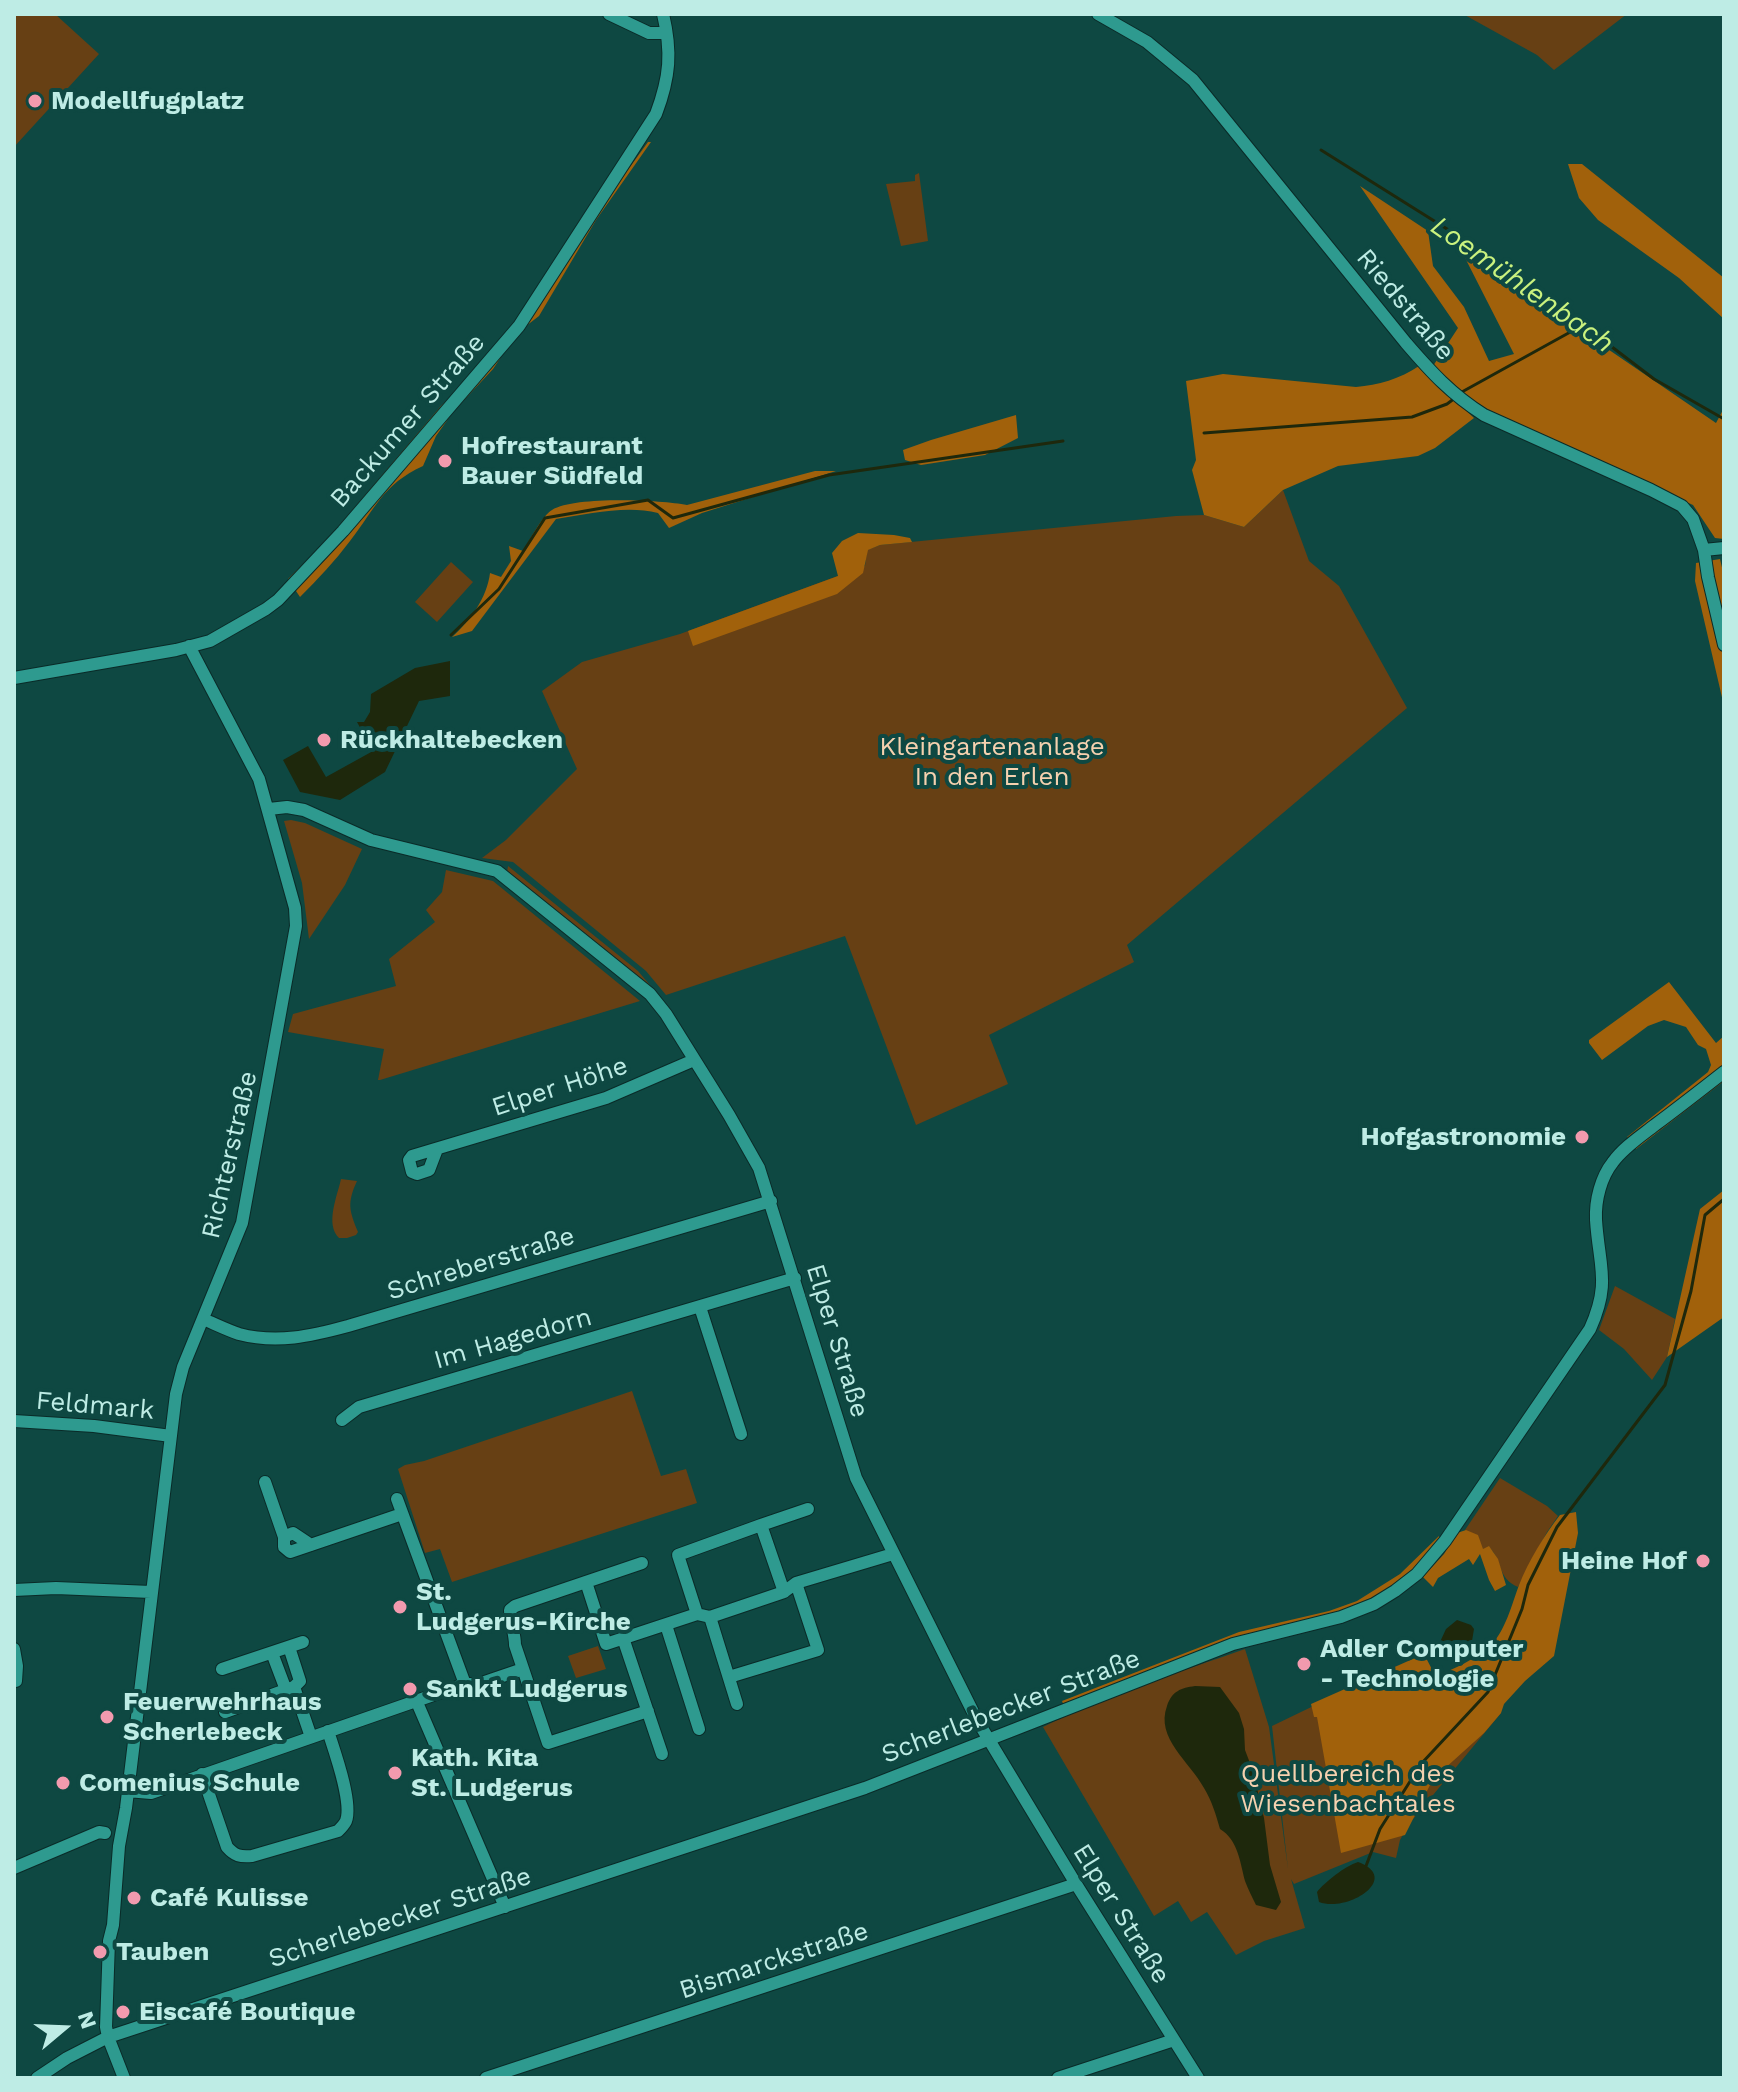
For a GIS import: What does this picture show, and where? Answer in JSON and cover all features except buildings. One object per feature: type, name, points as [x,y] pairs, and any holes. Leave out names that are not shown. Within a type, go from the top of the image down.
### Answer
[{"type":"street","points":[[609,14],[649,33],[666,33]]},
{"type":"street","name":"Backumer Straße","points":[[14,678],[210,641],[266,609],[285,594],[448,411],[519,326],[656,114],[666,87],[670,57],[663,14]]},
{"type":"street","name":"Riedstraße","points":[[1098,14],[1147,42],[1193,80],[1406,343],[1456,396],[1484,415],[1682,506],[1693,519],[1704,550]]},
{"type":"street","points":[[1724,548],[1704,550],[1724,645]]},
{"type":"street","name":"Richterstraße","points":[[108,2037],[109,1935],[113,1925],[121,1827],[179,1380],[242,1223],[296,926],[295,908],[269,809],[255,770],[189,646]]},
{"type":"street","name":"Elper Straße","points":[[269,809],[287,807],[304,810],[371,840],[497,871],[650,994],[666,1014],[759,1168],[856,1478],[893,1554],[988,1741],[1198,2078]]},
{"type":"street","name":"Elper Höhe","points":[[437,1149],[606,1098],[694,1060]]},
{"type":"street","name":"Scherlebecker Straße","points":[[37,2078],[108,2037],[865,1788],[1233,1644],[1341,1617],[1359,1611],[1395,1591],[1417,1574],[1445,1541],[1590,1329],[1603,1288],[1596,1209],[1601,1184],[1609,1167],[1627,1147],[1724,1072]]},
{"type":"street","name":"Schreberstraße","points":[[203,1319],[260,1338],[303,1338],[771,1201]]},
{"type":"street","name":"Im Hagedorn","points":[[342,1420],[359,1407],[795,1278]]},
{"type":"street","points":[[700,1307],[741,1434]]},
{"type":"street","name":"Feldmark","points":[[14,1421],[94,1426],[171,1436]]},
{"type":"street","points":[[265,1482],[284,1537],[284,1547],[290,1552],[402,1514]]},
{"type":"street","points":[[397,1499],[465,1684]]},
{"type":"street","points":[[737,1704],[729,1677],[678,1555],[808,1509]]},
{"type":"street","points":[[761,1525],[784,1592]]},
{"type":"street","points":[[586,1582],[606,1644],[784,1592],[796,1583],[893,1554]]},
{"type":"street","points":[[642,1563],[510,1610],[515,1645],[548,1743],[648,1711]]},
{"type":"street","points":[[729,1677],[818,1650],[796,1583]]},
{"type":"street","points":[[14,1590],[56,1588],[151,1592]]},
{"type":"street","points":[[666,1625],[699,1729]]},
{"type":"street","points":[[623,1638],[662,1754]]},
{"type":"street","points":[[222,1669],[303,1642]]},
{"type":"street","points":[[225,1712],[290,1689],[300,1681],[289,1647]]},
{"type":"street","points":[[14,1649],[16,1681]]},
{"type":"street","points":[[272,1653],[311,1737]]},
{"type":"street","points":[[127,1791],[151,1793],[416,1700],[523,1669]]},
{"type":"street","points":[[416,1700],[505,1907]]},
{"type":"street","points":[[202,1774],[227,1847],[234,1855],[242,1857],[266,1853],[338,1831],[346,1823],[348,1812],[341,1771],[328,1731]]},
{"type":"street","points":[[105,1833],[112,1827],[121,1827]]},
{"type":"street","points":[[14,1868],[99,1832],[105,1833]]},
{"type":"street","points":[[105,1833],[109,1844],[119,1846]]},
{"type":"street","points":[[233,1870],[242,1857]]},
{"type":"street","name":"Bismarckstraße","points":[[486,2078],[1076,1884]]},
{"type":"street","points":[[108,2037],[124,2078]]},
{"type":"street","points":[[1058,2078],[1174,2040]]},
{"type":"green space","name":"Modellfugplatz","points":[[14,14],[55,14],[99,54],[14,147]]},
{"type":"green space","points":[[1463,14],[1627,14],[1554,70],[1537,55]]},
{"type":"green space","points":[[651,142],[596,220],[539,316],[517,333],[493,369],[453,412],[436,436],[423,466],[389,489],[338,556],[300,597],[288,579],[327,540],[512,327],[581,218],[596,214]]},
{"type":"green space","points":[[1568,164],[1582,164],[1724,278],[1724,319],[1679,278],[1598,220],[1579,198]]},
{"type":"green space","points":[[919,173],[928,241],[901,246],[886,184],[915,181],[915,175]]},
{"type":"green space","points":[[1360,186],[1428,231],[1433,266],[1464,307],[1489,361],[1514,354],[1460,248],[1716,423],[1724,408],[1724,539],[1715,538],[1693,505],[1493,413],[1455,388],[1433,366],[1458,328]]},
{"type":"green space","points":[[1419,366],[1474,418],[1435,448],[1418,456],[1338,466],[1283,490],[1244,527],[1204,515],[1192,470],[1196,460],[1186,381],[1223,374],[1356,387],[1389,381]]},
{"type":"green space","points":[[1016,415],[1018,438],[985,455],[921,465],[905,460],[903,450]]},
{"type":"green space","points":[[815,471],[836,471],[702,513],[669,528],[658,513],[646,511],[607,511],[556,519],[472,631],[452,637],[477,608],[490,573],[501,577],[511,561],[509,546],[523,551],[552,510],[597,501],[687,505]]},
{"type":"green space","name":"Kleingartenanlage In den Erlen","points":[[1283,490],[1309,561],[1339,586],[1407,708],[1127,945],[1134,962],[989,1035],[1008,1084],[916,1125],[845,936],[666,995],[646,971],[513,862],[482,858],[506,840],[577,769],[542,691],[582,662],[680,634],[865,566],[867,550],[880,545],[1176,516],[1204,515],[1244,527]]},
{"type":"green space","points":[[858,533],[894,535],[910,538],[912,542],[880,545],[868,550],[863,573],[837,594],[693,646],[688,631],[838,576],[832,553],[842,541]]},
{"type":"green space","points":[[1720,559],[1724,576],[1724,706],[1695,581],[1696,563]]},
{"type":"green space","points":[[451,562],[473,582],[437,622],[415,602]]},
{"type":"green space","points":[[284,821],[305,823],[362,849],[345,885],[309,939],[302,883]]},
{"type":"green space","points":[[508,866],[638,971],[671,1010],[670,1013],[507,873]]},
{"type":"green space","points":[[446,870],[493,881],[640,1001],[380,1080],[384,1049],[288,1032],[293,1014],[396,986],[389,959],[435,922],[426,910],[442,892]]},
{"type":"green space","points":[[1669,982],[1716,1043],[1724,1036],[1724,1081],[1636,1149],[1627,1137],[1708,1072],[1711,1065],[1706,1049],[1698,1045],[1686,1027],[1664,1020],[1648,1026],[1602,1060],[1589,1040]]},
{"type":"green space","points":[[341,1179],[357,1181],[350,1206],[358,1232],[347,1238],[339,1238],[332,1218]]},
{"type":"green space","points":[[1724,1190],[1724,1317],[1667,1357],[1700,1209]]},
{"type":"green space","points":[[1615,1286],[1675,1319],[1667,1357],[1652,1380],[1624,1349],[1599,1330]]},
{"type":"green space","points":[[632,1391],[661,1476],[686,1469],[697,1503],[452,1582],[440,1549],[425,1553],[398,1469]]},
{"type":"green space","points":[[1500,1478],[1558,1516],[1518,1587],[1503,1574],[1489,1547],[1483,1550],[1465,1530]]},
{"type":"green space","name":"Quellbereich des Wiesenbachtales","points":[[1576,1512],[1578,1533],[1554,1656],[1504,1704],[1501,1713],[1484,1733],[1433,1779],[1405,1835],[1341,1853],[1317,1717],[1314,1717],[1311,1704],[1424,1654],[1436,1677],[1484,1651],[1500,1633],[1523,1576],[1549,1531],[1560,1515]]},
{"type":"green space","points":[[1466,1530],[1478,1535],[1483,1549],[1489,1546],[1498,1559],[1506,1585],[1495,1591],[1480,1554],[1473,1565],[1469,1559],[1438,1578],[1433,1587],[1423,1577],[1444,1554],[1457,1533]]},
{"type":"green space","points":[[1439,1536],[1440,1541],[1432,1552],[1415,1569],[1366,1604],[1064,1706],[1062,1701],[1239,1632],[1329,1611],[1357,1601],[1400,1574]]},
{"type":"green space","points":[[598,1646],[606,1669],[576,1678],[568,1656]]},
{"type":"green space","name":"Quellbereich des Wiesenbachtales","points":[[1245,1649],[1269,1727],[1288,1869],[1272,1726],[1361,1683],[1501,1713],[1409,1824],[1400,1840],[1396,1858],[1373,1852],[1294,1884],[1291,1879],[1305,1928],[1264,1941],[1236,1955],[1207,1912],[1191,1922],[1178,1901],[1154,1916],[1043,1727],[1118,1694]]},
{"type":"shaded area","points":[[450,661],[450,696],[419,701],[385,772],[340,800],[300,792],[283,760],[308,746],[326,777],[373,751],[357,722],[364,722],[370,712],[371,694],[415,668]]},
{"type":"shaded area","points":[[1457,1620],[1474,1629],[1471,1647],[1453,1654],[1442,1649],[1440,1642],[1446,1629]]},
{"type":"shaded area","points":[[1195,1686],[1220,1687],[1239,1713],[1245,1750],[1264,1818],[1270,1865],[1281,1902],[1276,1910],[1256,1905],[1245,1881],[1235,1845],[1220,1829],[1207,1793],[1166,1729],[1167,1706],[1174,1694]]},
{"type":"shaded area","points":[[1358,1862],[1370,1869],[1375,1877],[1373,1885],[1344,1903],[1319,1902],[1317,1892],[1330,1879]]},
{"type":"waterway","name":"Loemühlenbach","points":[[1321,150],[1528,283],[1654,379],[1724,419]]},
{"type":"waterway","points":[[1460,393],[1583,325]]},
{"type":"waterway","points":[[1204,433],[1412,417],[1455,398]]},
{"type":"waterway","points":[[451,635],[499,589],[545,518],[648,500],[673,518],[829,475],[1063,441]]},
{"type":"waterway","points":[[1366,1866],[1380,1829],[1421,1764],[1488,1692],[1522,1609],[1528,1585],[1557,1527],[1665,1385],[1691,1291],[1705,1215],[1724,1199]]},
{"type":"place","name":"Modellfugplatz","points":[[35,101]]},
{"type":"place","name":"Hofrestaurant Bauer Südfeld","points":[[445,461]]},
{"type":"place","name":"Rückhaltebecken","points":[[324,740]]},
{"type":"place","name":"Hofgastronomie","points":[[1582,1137]]},
{"type":"place","name":"Heine Hof","points":[[1703,1561]]},
{"type":"place","name":"St. Ludgerus-Kirche","points":[[400,1607]]},
{"type":"place","name":"Adler Computer - Technologie","points":[[1304,1664]]},
{"type":"place","name":"Sankt Ludgerus","points":[[410,1689]]},
{"type":"place","name":"Feuerwehrhaus Scherlebeck","points":[[107,1717]]},
{"type":"place","name":"Kath. Kita St. Ludgerus","points":[[395,1773]]},
{"type":"place","name":"Comenius Schule","points":[[63,1783]]},
{"type":"place","name":"Café Kulisse","points":[[134,1898]]},
{"type":"place","name":"Tauben","points":[[100,1952]]},
{"type":"place","name":"Eiscafé Boutique","points":[[123,2012]]}]
